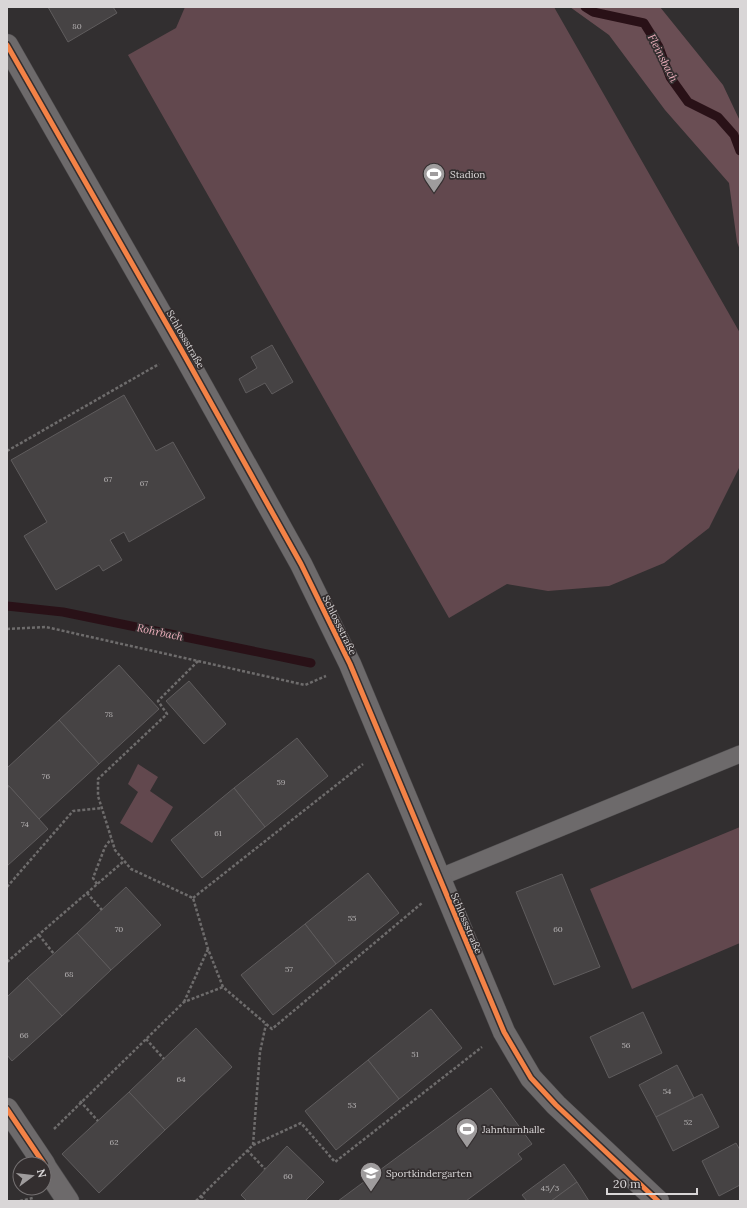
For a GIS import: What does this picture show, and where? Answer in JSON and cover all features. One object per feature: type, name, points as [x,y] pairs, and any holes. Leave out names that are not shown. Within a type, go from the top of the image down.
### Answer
[{"type":"street","name":"Schlossstraße","points":[[7,45],[182,351],[301,564],[350,664],[504,1032],[531,1078],[556,1105],[658,1201]]},
{"type":"street","points":[[7,1109],[39,1156]]},
{"type":"street","points":[[52,1176],[68,1201]]},
{"type":"lane","points":[[440,882],[740,754]]},
{"type":"path","points":[[7,451],[182,351]]},
{"type":"path","points":[[7,629],[46,627],[305,685],[350,664]]},
{"type":"path","points":[[198,661],[158,701],[167,714],[98,779],[98,796],[115,850],[131,869],[193,898],[208,949],[223,987],[272,1029],[440,882]]},
{"type":"path","points":[[193,898],[384,748]]},
{"type":"path","points":[[7,887],[73,811],[102,808]]},
{"type":"path","points":[[98,884],[93,878],[105,847],[112,838]]},
{"type":"path","points":[[7,962],[124,861]]},
{"type":"path","points":[[87,893],[102,910]]},
{"type":"path","points":[[39,935],[54,954]]},
{"type":"path","points":[[43,1156],[80,1101],[184,1002],[208,949]]},
{"type":"path","points":[[184,1002],[223,987]]},
{"type":"path","points":[[253,1145],[260,1052],[266,1024]]},
{"type":"path","points":[[196,1201],[253,1145],[301,1123],[335,1162],[504,1032]]},
{"type":"path","points":[[146,1039],[164,1059]]},
{"type":"path","points":[[80,1101],[98,1121]]},
{"type":"path","points":[[247,1150],[265,1169]]},
{"type":"path","points":[[201,1196],[205,1201]]},
{"type":"shaded area","name":"Stadion","points":[[185,7],[554,7],[740,333],[740,466],[709,528],[664,563],[609,586],[548,591],[507,584],[449,618],[128,55],[176,28]]},
{"type":"shaded area","points":[[570,7],[660,7],[723,85],[740,121],[740,250],[737,242],[729,183],[665,110],[609,35]]},
{"type":"shaded area","points":[[138,764],[158,777],[150,791],[173,807],[152,843],[120,823],[138,792],[128,784]]},
{"type":"shaded area","points":[[740,827],[740,943],[632,989],[590,889]]},
{"type":"building","points":[[48,7],[113,7],[117,13],[68,42]]},
{"type":"building","points":[[272,345],[293,382],[272,394],[265,383],[246,393],[239,379],[257,368],[251,357]]},
{"type":"building","points":[[124,395],[156,451],[173,442],[205,498],[129,542],[124,532],[110,540],[122,560],[103,571],[99,565],[56,590],[24,536],[47,522],[11,460]]},
{"type":"building","points":[[119,665],[159,709],[99,764],[59,720]]},
{"type":"building","points":[[189,681],[226,724],[204,744],[166,701]]},
{"type":"building","points":[[59,720],[99,764],[39,819],[7,784],[7,768]]},
{"type":"building","points":[[297,738],[328,776],[265,827],[234,788]]},
{"type":"building","points":[[9,786],[48,829],[7,866],[7,789]]},
{"type":"building","points":[[234,788],[265,827],[202,878],[171,840]]},
{"type":"building","points":[[368,873],[399,913],[336,964],[305,924]]},
{"type":"building","points":[[562,874],[600,967],[554,985],[516,892]]},
{"type":"building","points":[[126,887],[161,925],[111,970],[77,933]]},
{"type":"building","points":[[305,924],[336,964],[273,1015],[241,975]]},
{"type":"building","points":[[77,933],[111,970],[62,1016],[27,978]]},
{"type":"building","points":[[27,978],[62,1016],[12,1061],[7,1055],[7,997]]},
{"type":"building","points":[[431,1009],[462,1048],[399,1099],[368,1060]]},
{"type":"building","points":[[643,1012],[662,1053],[609,1078],[590,1037]]},
{"type":"building","points":[[196,1028],[232,1067],[165,1130],[129,1092]]},
{"type":"building","points":[[368,1060],[399,1099],[336,1150],[305,1111]]},
{"type":"building","points":[[677,1065],[694,1098],[656,1117],[639,1085]]},
{"type":"building","name":"Jahnturnhalle","points":[[491,1088],[532,1144],[518,1154],[522,1159],[466,1201],[338,1201]]},
{"type":"building","points":[[129,1092],[165,1130],[99,1193],[62,1154]]},
{"type":"building","points":[[702,1094],[719,1127],[673,1151],[656,1117]]},
{"type":"building","points":[[736,1143],[740,1150],[740,1185],[719,1196],[702,1161]]},
{"type":"building","points":[[287,1146],[324,1182],[305,1201],[247,1201],[241,1195]]},
{"type":"building","points":[[564,1164],[577,1182],[551,1201],[527,1201],[522,1195]]},
{"type":"building","points":[[577,1182],[589,1201],[551,1201]]},
{"type":"waterway","name":"Fleinsbach","points":[[585,7],[593,12],[644,23],[659,47],[670,77],[688,102],[718,117],[734,135],[740,151]]},
{"type":"waterway","name":"Rohrbach","points":[[7,606],[63,612],[311,663]]},
{"type":"cycle path","points":[[7,45],[182,351],[301,564],[350,664],[504,1032],[531,1078],[556,1105],[658,1201]]},
{"type":"cycle path","points":[[7,1109],[39,1156]]},
{"type":"place","name":"Stadion","points":[[434,194]]},
{"type":"place","name":"Jahnturnhalle","points":[[467,1148]]},
{"type":"place","name":"Sportkindergarten","points":[[371,1192]]}]
